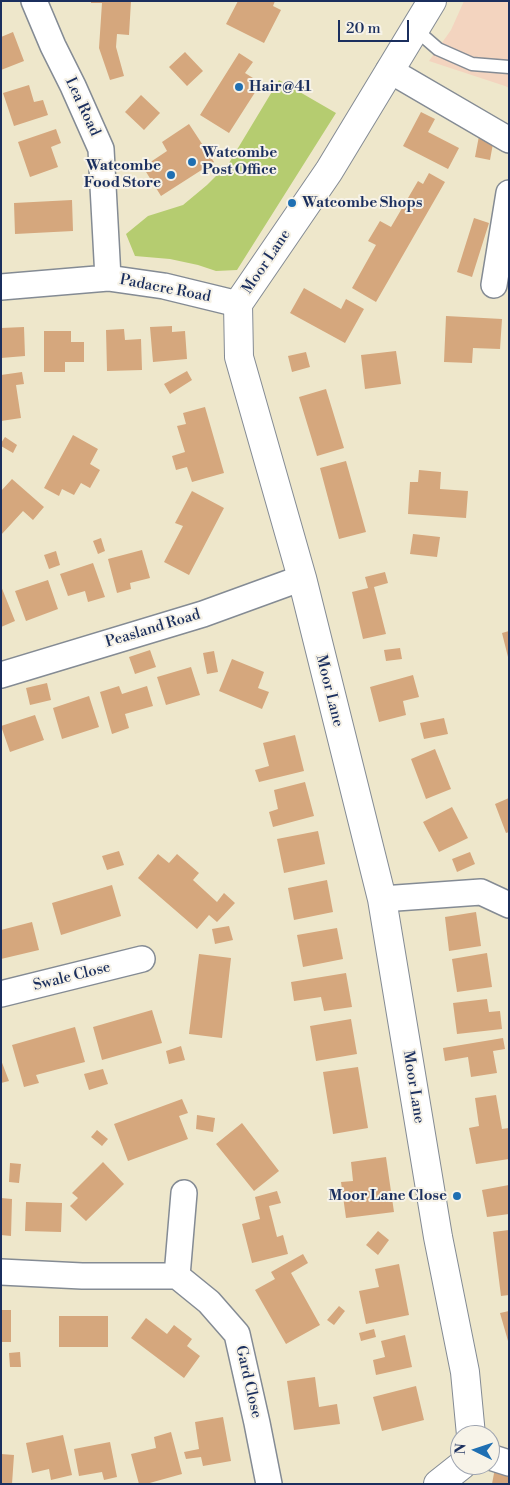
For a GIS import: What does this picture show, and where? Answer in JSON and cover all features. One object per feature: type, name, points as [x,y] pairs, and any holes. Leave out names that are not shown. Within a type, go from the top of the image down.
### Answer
[{"type":"street","name":"Lea Road","points":[[34,1],[101,149],[108,278]]},
{"type":"street","name":"Moor Lane","points":[[432,1],[329,171],[238,304],[239,357],[302,578],[382,899],[438,1237],[465,1372],[470,1425]]},
{"type":"street","points":[[389,70],[509,140]]},
{"type":"street","points":[[494,285],[509,193]]},
{"type":"street","name":"Padacre Road","points":[[1,287],[108,278],[164,286],[238,304]]},
{"type":"street","name":"Peasland Road","points":[[1,675],[203,614],[302,578]]},
{"type":"street","points":[[382,899],[481,892],[509,905]]},
{"type":"street","name":"Swale Close","points":[[1,994],[142,959]]},
{"type":"street","points":[[1,1272],[82,1276],[177,1276],[184,1193]]},
{"type":"street","name":"Gard Close","points":[[177,1276],[209,1302],[237,1334],[257,1423],[268,1484]]},
{"type":"street","points":[[438,1484],[450,1474]]},
{"type":"lane","points":[[415,29],[438,49],[472,64],[509,67]]},
{"type":"shaded area","points":[[464,1],[509,1],[509,88],[429,61],[451,30]]},
{"type":"green space","points":[[279,80],[336,113],[237,270],[216,271],[170,259],[135,256],[126,234],[148,216],[183,205],[229,163]]},
{"type":"building","points":[[91,1],[131,1],[129,35],[117,34],[116,47],[124,76],[110,80],[99,48],[102,3],[91,3]]},
{"type":"building","points":[[238,1],[275,1],[273,6],[281,10],[264,43],[226,24]]},
{"type":"building","points":[[13,32],[24,61],[1,70],[1,37]]},
{"type":"building","points":[[185,52],[203,71],[187,86],[169,67]]},
{"type":"building","points":[[239,53],[253,62],[245,73],[261,83],[229,133],[200,115]]},
{"type":"building","points":[[29,85],[34,102],[43,100],[48,115],[14,126],[3,93]]},
{"type":"building","points":[[141,95],[160,113],[144,130],[125,112]]},
{"type":"building","points":[[421,112],[435,119],[428,132],[459,148],[448,169],[403,146]]},
{"type":"building","points":[[189,124],[214,162],[161,196],[143,167],[167,151],[162,142]]},
{"type":"building","points":[[56,129],[61,143],[51,147],[58,167],[30,177],[18,142]]},
{"type":"building","points":[[479,136],[494,138],[490,160],[475,157]]},
{"type":"building","points":[[429,173],[445,182],[376,302],[352,288],[376,245],[368,241],[380,221],[391,227],[418,181],[423,184]]},
{"type":"building","points":[[72,200],[73,231],[15,234],[14,203]]},
{"type":"building","points":[[474,218],[489,223],[472,277],[457,272]]},
{"type":"building","points":[[304,288],[341,309],[346,299],[364,309],[345,343],[290,313]]},
{"type":"building","points":[[446,316],[502,319],[500,349],[473,348],[472,363],[444,362]]},
{"type":"building","points":[[172,326],[172,332],[185,331],[187,359],[153,362],[150,327]]},
{"type":"building","points":[[24,327],[25,356],[1,358],[1,328]]},
{"type":"building","points":[[124,329],[125,340],[141,339],[142,370],[107,371],[106,330]]},
{"type":"building","points":[[44,331],[71,331],[71,342],[84,342],[84,362],[65,362],[65,372],[44,372]]},
{"type":"building","points":[[396,351],[401,384],[365,389],[361,355]]},
{"type":"building","points":[[306,352],[310,367],[292,372],[288,356]]},
{"type":"building","points":[[187,371],[192,380],[170,394],[164,384]]},
{"type":"building","points":[[22,372],[24,384],[16,385],[21,418],[1,421],[1,375]]},
{"type":"building","points":[[326,389],[344,448],[317,456],[299,397]]},
{"type":"building","points":[[205,407],[224,473],[192,482],[187,467],[176,470],[172,456],[185,452],[177,426],[186,424],[183,413]]},
{"type":"building","points":[[73,435],[98,449],[90,464],[100,470],[90,488],[81,483],[74,495],[62,489],[59,496],[44,488]]},
{"type":"building","points":[[5,437],[17,445],[13,453],[1,446]]},
{"type":"building","points":[[346,461],[366,532],[339,539],[320,468]]},
{"type":"building","points":[[419,470],[441,472],[440,489],[468,491],[466,518],[408,514],[410,482],[418,482]]},
{"type":"building","points":[[12,479],[44,507],[33,520],[23,511],[1,535],[1,491]]},
{"type":"building","points":[[192,491],[224,508],[189,575],[164,562],[183,526],[175,523]]},
{"type":"building","points":[[413,534],[440,537],[437,557],[410,554]]},
{"type":"building","points":[[101,538],[105,551],[98,554],[93,541]]},
{"type":"building","points":[[142,550],[150,578],[130,583],[131,589],[117,593],[108,559]]},
{"type":"building","points":[[56,551],[60,565],[49,569],[44,555]]},
{"type":"building","points":[[93,563],[105,597],[88,602],[85,591],[68,596],[60,574]]},
{"type":"building","points":[[385,572],[388,583],[374,587],[386,634],[363,639],[352,592],[368,588],[365,577]]},
{"type":"building","points":[[48,580],[58,609],[26,621],[15,591]]},
{"type":"building","points":[[1,586],[15,621],[1,627]]},
{"type":"building","points":[[509,631],[509,657],[508,657],[502,633]]},
{"type":"building","points":[[400,648],[402,659],[386,661],[384,650]]},
{"type":"building","points":[[150,650],[156,667],[135,674],[129,657]]},
{"type":"building","points":[[214,651],[218,672],[207,674],[203,653]]},
{"type":"building","points":[[232,659],[264,672],[258,688],[269,692],[262,709],[219,691]]},
{"type":"building","points":[[191,667],[200,695],[166,705],[157,677]]},
{"type":"building","points":[[413,675],[419,697],[403,701],[406,715],[379,722],[370,687]]},
{"type":"building","points":[[47,683],[51,700],[30,705],[26,688]]},
{"type":"building","points":[[119,686],[122,694],[147,686],[153,706],[125,714],[129,728],[112,734],[100,692]]},
{"type":"building","points":[[89,696],[99,727],[62,739],[53,708]]},
{"type":"building","points":[[35,715],[44,740],[10,752],[1,726]]},
{"type":"building","points":[[444,718],[448,734],[424,739],[420,723]]},
{"type":"building","points":[[295,735],[304,771],[259,782],[255,770],[269,766],[263,743]]},
{"type":"building","points":[[435,749],[451,789],[426,799],[411,759]]},
{"type":"building","points":[[305,782],[314,816],[273,827],[269,812],[278,809],[274,790]]},
{"type":"building","points":[[509,798],[509,832],[506,833],[495,804]]},
{"type":"building","points":[[452,807],[468,838],[439,852],[423,822]]},
{"type":"building","points":[[318,831],[325,864],[284,873],[277,839]]},
{"type":"building","points":[[119,851],[124,865],[107,870],[102,856]]},
{"type":"building","points":[[470,852],[475,864],[457,872],[452,859]]},
{"type":"building","points":[[158,854],[169,863],[177,854],[199,873],[193,880],[217,902],[224,893],[235,903],[217,922],[209,915],[197,929],[138,878]]},
{"type":"building","points":[[327,880],[333,912],[294,920],[288,888]]},
{"type":"building","points":[[112,885],[121,916],[61,935],[52,903]]},
{"type":"building","points":[[476,912],[481,946],[449,951],[445,917]]},
{"type":"building","points":[[32,922],[39,950],[1,959],[1,930]]},
{"type":"building","points":[[229,926],[233,940],[215,944],[212,929]]},
{"type":"building","points":[[337,928],[343,959],[303,967],[297,935]]},
{"type":"building","points":[[487,953],[492,987],[457,992],[452,959]]},
{"type":"building","points":[[199,954],[231,958],[222,1038],[189,1034]]},
{"type":"building","points":[[346,973],[352,1007],[324,1011],[321,997],[294,1001],[291,982]]},
{"type":"building","points":[[487,999],[489,1012],[500,1011],[502,1029],[457,1034],[453,1003]]},
{"type":"building","points":[[152,1010],[162,1043],[102,1060],[93,1027]]},
{"type":"building","points":[[351,1019],[357,1054],[316,1061],[310,1026]]},
{"type":"building","points":[[75,1027],[85,1062],[36,1075],[39,1083],[24,1087],[12,1045]]},
{"type":"building","points":[[503,1038],[505,1049],[493,1051],[497,1073],[471,1077],[468,1057],[445,1061],[443,1048]]},
{"type":"building","points":[[181,1046],[185,1060],[169,1064],[166,1051]]},
{"type":"building","points":[[1,1060],[9,1081],[1,1083]]},
{"type":"building","points":[[358,1067],[368,1128],[333,1134],[323,1072]]},
{"type":"building","points":[[103,1069],[108,1084],[89,1090],[84,1074]]},
{"type":"building","points":[[496,1095],[502,1129],[509,1128],[509,1159],[476,1164],[469,1128],[479,1126],[475,1098]]},
{"type":"building","points":[[182,1099],[188,1113],[179,1116],[188,1139],[128,1161],[114,1124]]},
{"type":"building","points":[[197,1115],[215,1118],[213,1132],[196,1129]]},
{"type":"building","points":[[242,1123],[279,1171],[254,1191],[216,1144]]},
{"type":"building","points":[[97,1130],[108,1139],[102,1146],[91,1137]]},
{"type":"building","points":[[386,1157],[394,1212],[346,1218],[341,1182],[353,1181],[351,1162]]},
{"type":"building","points":[[103,1162],[124,1184],[86,1221],[70,1206],[78,1198],[72,1193]]},
{"type":"building","points":[[10,1163],[21,1164],[19,1183],[9,1182]]},
{"type":"building","points":[[509,1185],[509,1214],[487,1217],[482,1190]]},
{"type":"building","points":[[277,1191],[281,1203],[269,1206],[277,1237],[283,1235],[288,1254],[252,1263],[242,1224],[260,1219],[255,1197]]},
{"type":"building","points":[[1,1198],[12,1199],[11,1236],[1,1235]]},
{"type":"building","points":[[26,1202],[62,1203],[61,1232],[25,1231]]},
{"type":"building","points":[[509,1230],[509,1295],[501,1296],[493,1232]]},
{"type":"building","points":[[378,1231],[389,1240],[378,1255],[366,1245]]},
{"type":"building","points":[[303,1254],[308,1263],[291,1273],[320,1325],[286,1344],[255,1290],[275,1279],[271,1272]]},
{"type":"building","points":[[399,1264],[409,1315],[366,1324],[359,1291],[379,1287],[375,1269]]},
{"type":"building","points":[[339,1306],[345,1311],[334,1325],[327,1320]]},
{"type":"building","points":[[1,1310],[11,1310],[11,1342],[1,1342]]},
{"type":"building","points":[[509,1311],[509,1341],[508,1341],[500,1313]]},
{"type":"building","points":[[59,1316],[108,1316],[108,1347],[59,1347]]},
{"type":"building","points":[[146,1318],[167,1334],[174,1325],[192,1339],[187,1346],[200,1356],[184,1378],[131,1338]]},
{"type":"building","points":[[374,1329],[376,1337],[361,1341],[359,1333]]},
{"type":"building","points":[[405,1335],[412,1367],[376,1375],[373,1360],[385,1357],[381,1341]]},
{"type":"building","points":[[20,1352],[21,1367],[10,1367],[9,1353]]},
{"type":"building","points":[[315,1377],[319,1407],[337,1404],[340,1424],[294,1430],[287,1381]]},
{"type":"building","points":[[416,1386],[424,1420],[382,1431],[373,1397]]},
{"type":"building","points":[[223,1417],[231,1461],[203,1466],[201,1457],[186,1459],[184,1452],[199,1449],[195,1422]]},
{"type":"building","points":[[171,1432],[182,1474],[146,1484],[139,1484],[131,1454],[156,1448],[154,1437]]},
{"type":"building","points":[[63,1435],[72,1475],[51,1480],[49,1469],[32,1473],[26,1443]]},
{"type":"building","points":[[110,1442],[117,1477],[104,1480],[102,1472],[79,1476],[74,1449]]},
{"type":"building","points":[[1,1454],[14,1455],[12,1484],[1,1484]]},
{"type":"building","points":[[500,1469],[509,1471],[509,1484],[492,1484],[494,1475],[500,1475]]},
{"type":"place","name":"Hair@41","points":[[239,87]]},
{"type":"place","name":"Watcombe Post Office","points":[[192,162]]},
{"type":"place","name":"Watcombe Food Store","points":[[171,175]]},
{"type":"place","name":"Watcombe Shops","points":[[292,203]]},
{"type":"place","name":"Moor Lane Close","points":[[457,1196]]}]
